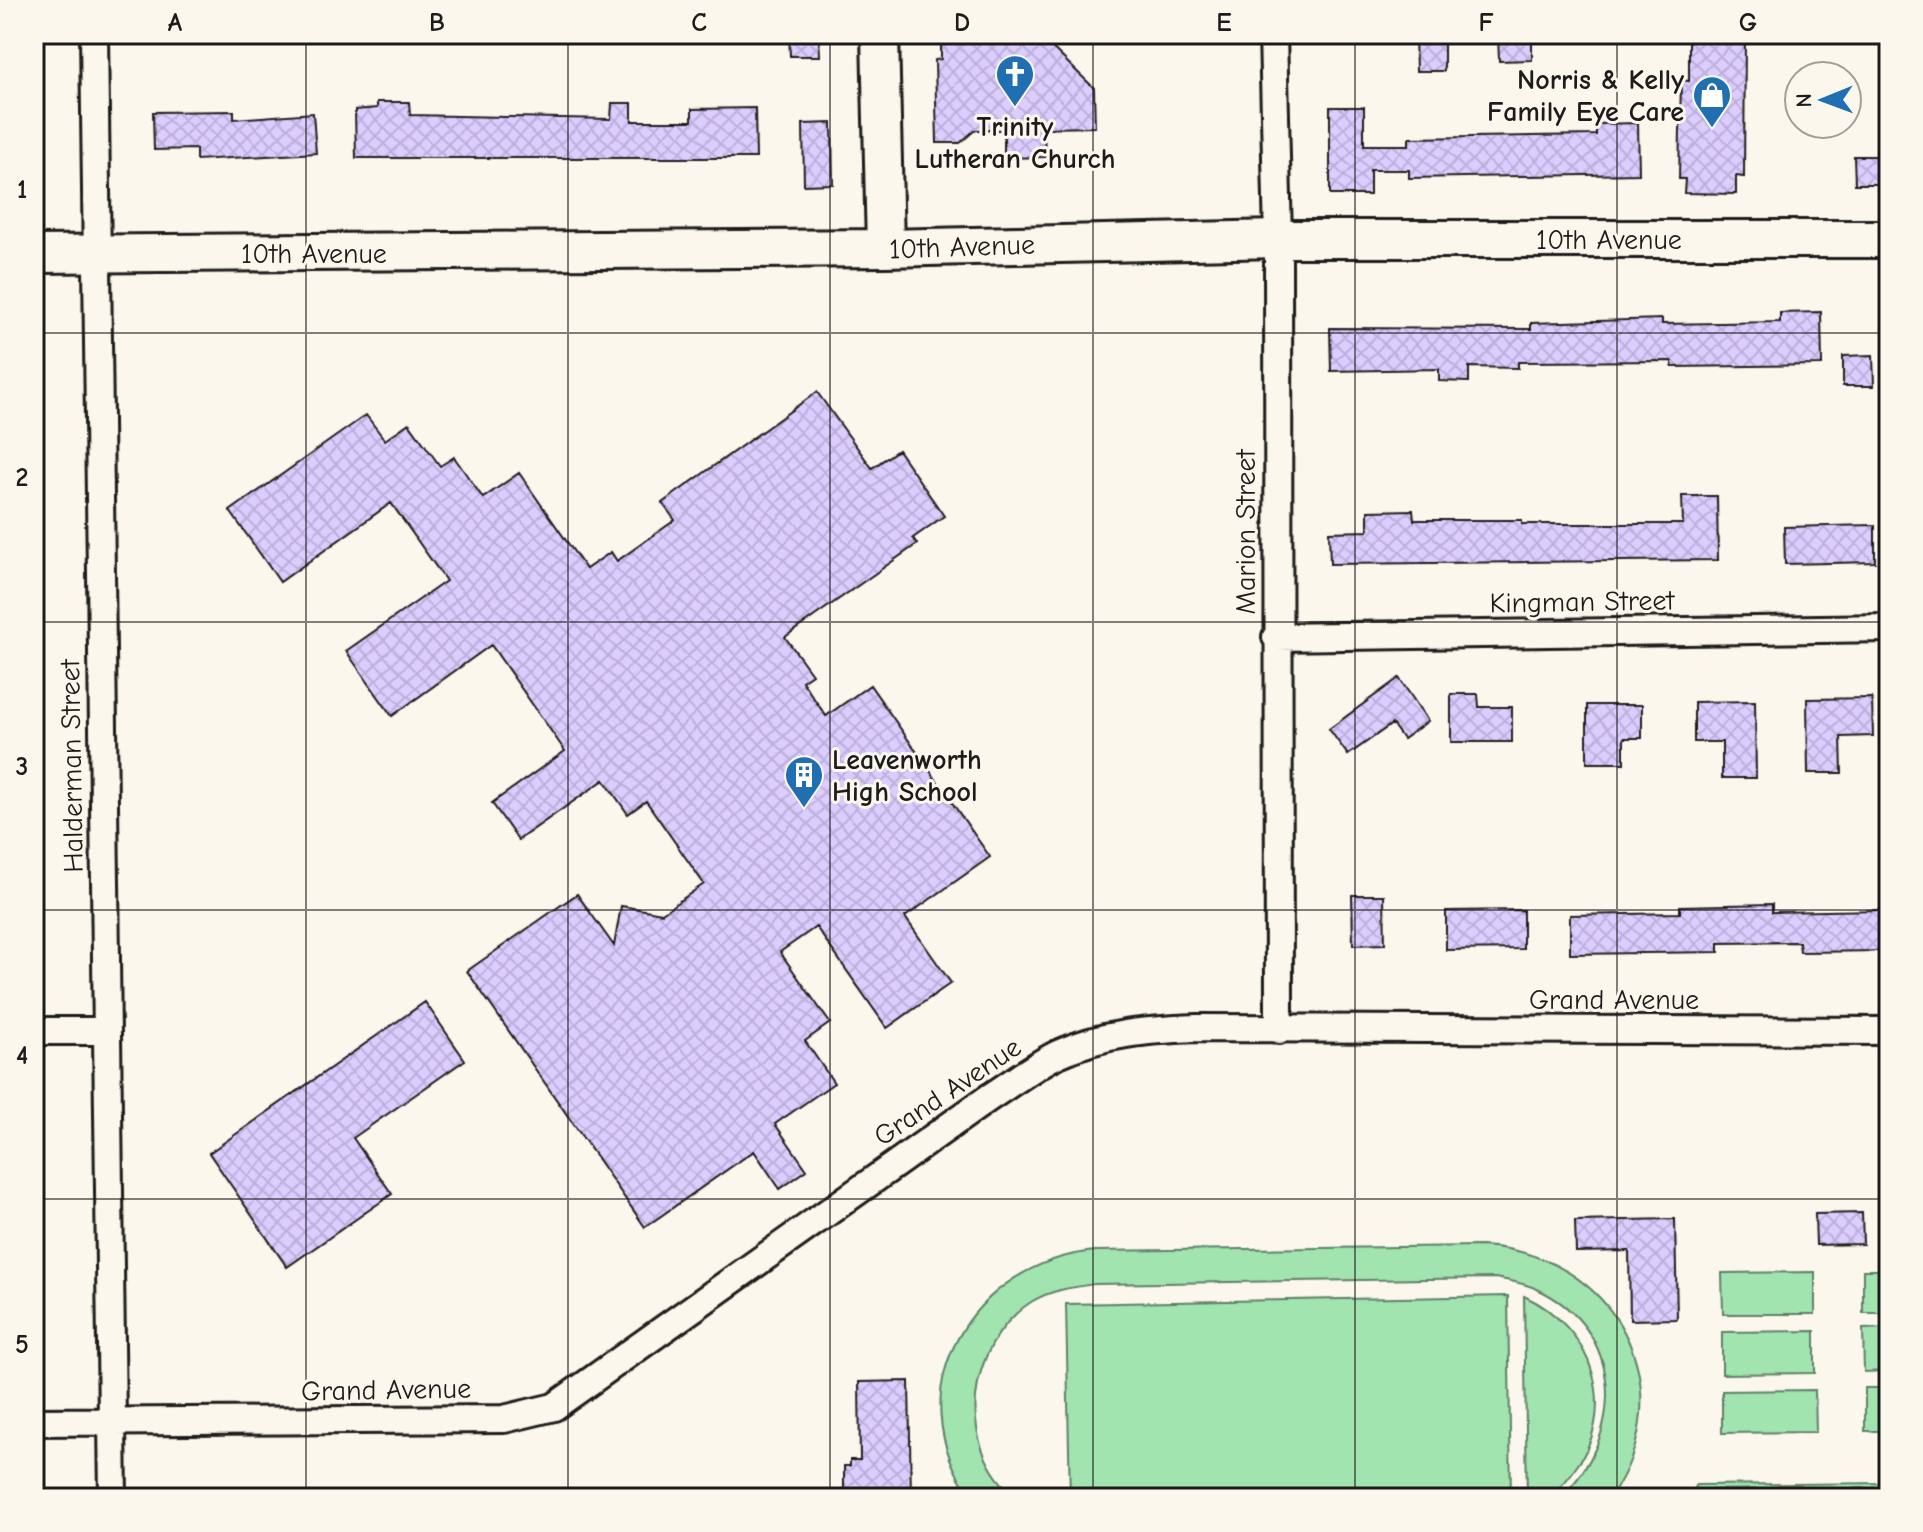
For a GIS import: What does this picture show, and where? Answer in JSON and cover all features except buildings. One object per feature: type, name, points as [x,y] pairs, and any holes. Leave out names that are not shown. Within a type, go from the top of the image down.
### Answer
[{"type":"street","name":"Halderman Street","points":[[94,34],[113,1498]]},
{"type":"street","points":[[880,34],[885,248]]},
{"type":"street","name":"Marion Street","points":[[1273,34],[1278,239],[1276,637],[1279,1030]]},
{"type":"street","name":"10th Avenue","points":[[34,254],[885,248],[1278,239],[1889,239]]},
{"type":"street","name":"Kingman Street","points":[[1276,637],[1889,628]]},
{"type":"street","name":"Grand Avenue","points":[[34,1422],[111,1424],[504,1419],[554,1407],[1056,1055],[1094,1040],[1138,1031],[1197,1028],[1889,1031]]},
{"type":"street","points":[[34,1031],[107,1031]]},
{"type":"green space","points":[[1481,1246],[1528,1254],[1568,1272],[1601,1299],[1624,1332],[1638,1371],[1641,1412],[1632,1455],[1610,1498],[1560,1498],[1582,1473],[1597,1445],[1605,1416],[1607,1386],[1601,1357],[1587,1330],[1566,1307],[1537,1289],[1496,1278],[1095,1284],[1054,1292],[1031,1302],[1009,1321],[993,1344],[981,1370],[976,1397],[977,1425],[983,1452],[997,1477],[1017,1498],[972,1498],[950,1457],[941,1416],[944,1376],[958,1338],[981,1306],[1013,1279],[1052,1260],[1096,1251]]},
{"type":"green space","points":[[1863,1270],[1889,1270],[1889,1313],[1863,1313]]},
{"type":"green space","points":[[1815,1272],[1815,1314],[1723,1314],[1722,1273]]},
{"type":"green space","points":[[1508,1296],[1511,1498],[1070,1498],[1066,1304]]},
{"type":"green space","points":[[1524,1296],[1548,1310],[1568,1328],[1583,1350],[1593,1373],[1597,1398],[1595,1424],[1587,1449],[1572,1473],[1552,1492],[1527,1498]]},
{"type":"green space","points":[[1889,1328],[1889,1371],[1864,1372],[1863,1329]]},
{"type":"green space","points":[[1815,1331],[1815,1373],[1722,1374],[1722,1332]]},
{"type":"green space","points":[[1865,1388],[1889,1388],[1889,1431],[1865,1431]]},
{"type":"green space","points":[[1815,1390],[1816,1432],[1722,1433],[1722,1391]]},
{"type":"green space","points":[[1889,1483],[1889,1488],[1695,1490],[1696,1485]]},
{"type":"place","name":"Trinity Lutheran Church","points":[[1015,108]]},
{"type":"place","name":"Norris & Kelly Family Eye Care","points":[[1712,129]]},
{"type":"place","name":"Leavenworth High School","points":[[804,809]]}]
